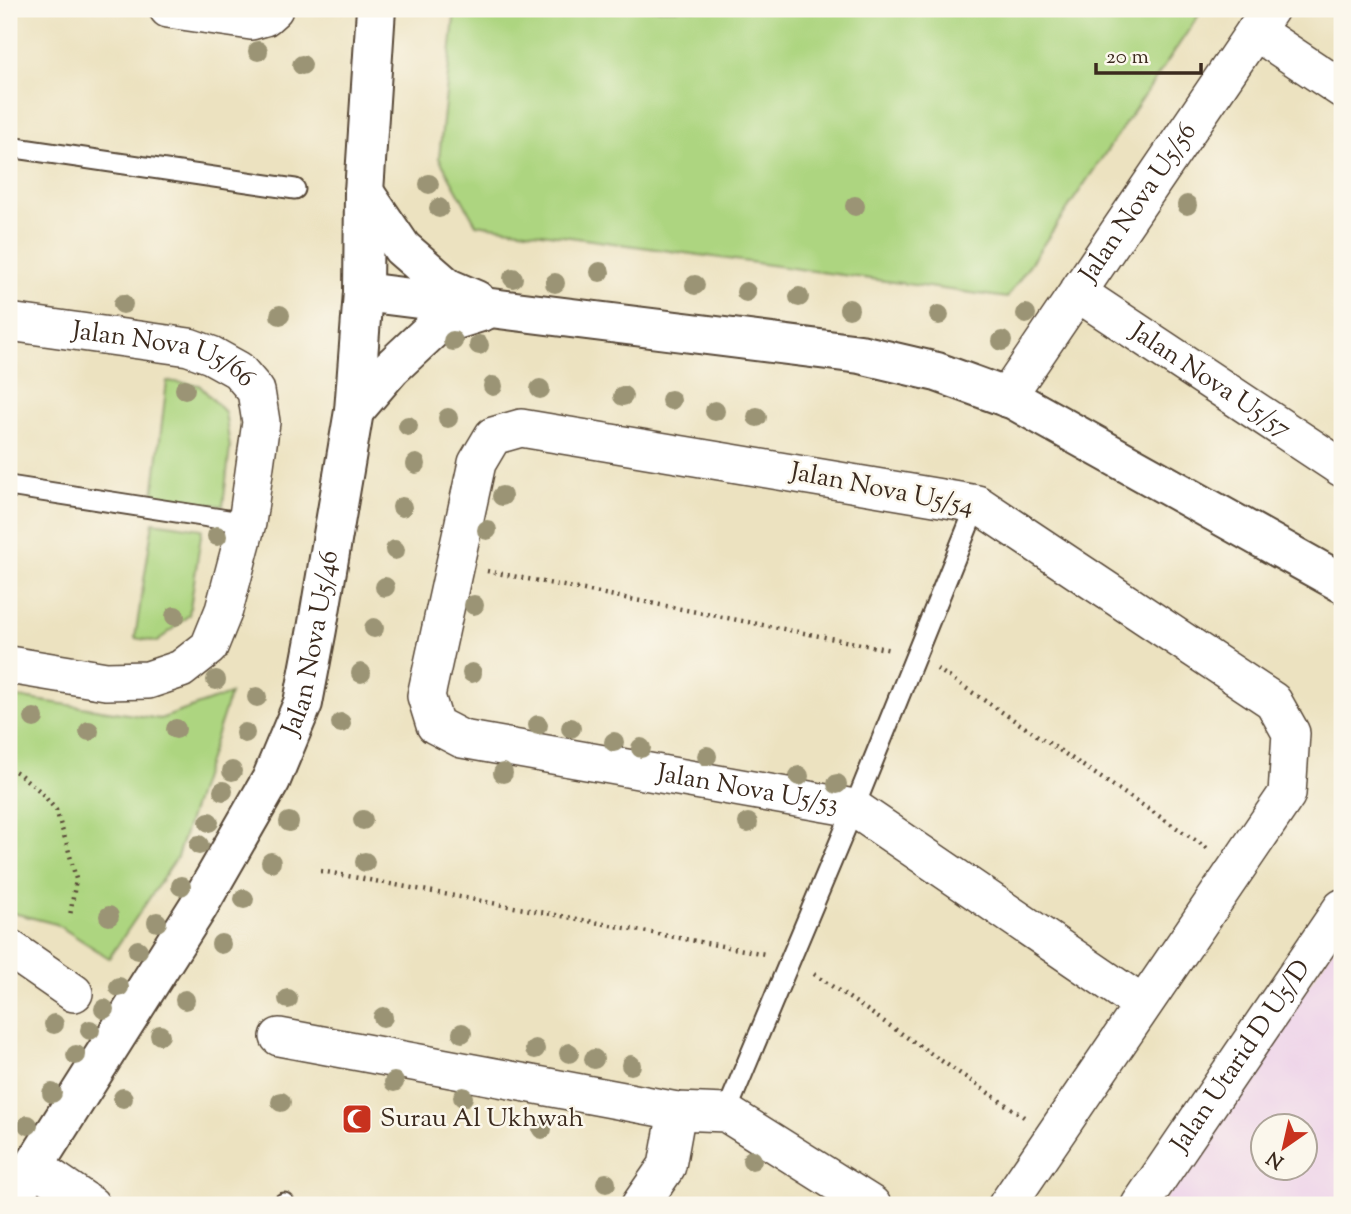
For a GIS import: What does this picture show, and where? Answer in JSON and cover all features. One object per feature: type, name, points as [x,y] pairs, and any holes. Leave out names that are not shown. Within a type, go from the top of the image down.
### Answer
[{"type":"street","points":[[168,9],[251,21],[265,17],[274,9]]},
{"type":"street","name":"Jalan Nova U5/46","points":[[9,1200],[34,1166],[198,907],[271,780],[303,703],[354,411],[363,292],[364,192],[376,9]]},
{"type":"street","points":[[1263,20],[1342,89]]},
{"type":"street","name":"Jalan Nova U5/56","points":[[1006,398],[1263,20]]},
{"type":"street","points":[[364,192],[402,248],[448,288],[493,308]]},
{"type":"street","points":[[363,292],[860,354],[937,372],[1014,400],[1342,583]]},
{"type":"street","name":"Jalan Nova U5/57","points":[[1078,293],[1342,468]]},
{"type":"street","points":[[354,411],[391,368],[436,326],[493,308]]},
{"type":"street","name":"Jalan Nova U5/66","points":[[9,322],[190,347],[211,355],[238,370],[256,391],[261,422],[247,523],[224,610],[209,647],[181,669],[148,680],[106,681],[9,665]]},
{"type":"street","name":"Jalan Nova U5/54","points":[[455,565],[477,463],[493,436],[522,428],[977,503],[1273,701],[1291,733],[1287,794],[1237,868]]},
{"type":"street","name":"Jalan Nova U5/53","points":[[455,565],[426,696],[435,725],[462,739],[854,808],[1143,1005]]},
{"type":"street","points":[[1007,1205],[1237,868]]},
{"type":"street","name":"Jalan Utarid D U5/D","points":[[1140,1205],[1341,914]]},
{"type":"street","points":[[9,948],[74,993]]},
{"type":"street","points":[[279,1037],[677,1111],[726,1113],[872,1205]]},
{"type":"street","points":[[640,1205],[667,1166],[677,1111]]},
{"type":"street","points":[[34,1166],[91,1205]]},
{"type":"lane","points":[[9,147],[295,188]]},
{"type":"lane","points":[[9,486],[247,523]]},
{"type":"lane","points":[[726,1113],[854,808],[977,503]]},
{"type":"path","points":[[455,565],[916,654],[1237,868]]},
{"type":"path","points":[[9,768],[40,791],[56,810],[76,879],[70,916]]},
{"type":"path","points":[[321,871],[791,958],[1054,1137]]},
{"type":"shaded area","points":[[1342,935],[1342,1205],[1161,1205]]},
{"type":"green space","points":[[455,9],[1203,9],[1007,298],[476,224],[439,158]]},
{"type":"green space","points":[[167,381],[199,385],[225,412],[230,448],[223,506],[153,497]]},
{"type":"green space","points":[[153,522],[202,529],[189,615],[157,642],[135,638]]},
{"type":"green space","points":[[230,694],[177,857],[109,958],[56,924],[9,912],[9,696],[160,719]]},
{"type":"place","name":"Surau Al Ukhwah","points":[[357,1119]]}]
